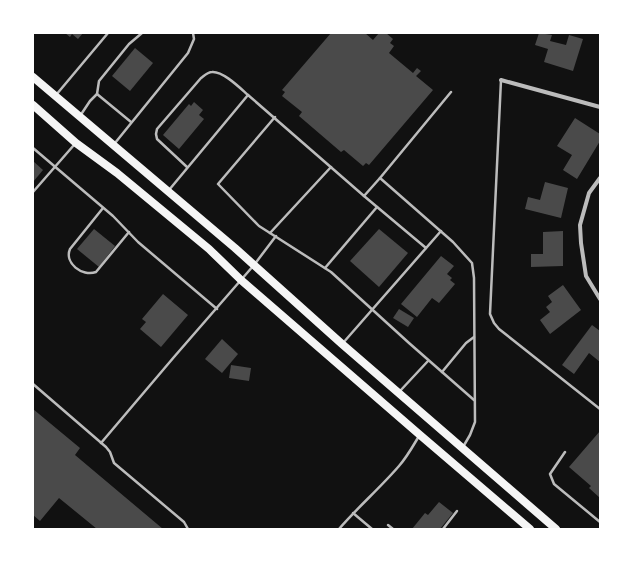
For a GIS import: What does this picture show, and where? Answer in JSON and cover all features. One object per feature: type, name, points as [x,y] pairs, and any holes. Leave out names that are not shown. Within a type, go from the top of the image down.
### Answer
[{"type":"main road","points":[[33,77],[254,265],[342,344],[400,392],[556,529]]},
{"type":"main road","points":[[33,105],[76,143],[117,174],[209,249],[241,280],[530,529]]},
{"type":"street","points":[[501,80],[600,107]]},
{"type":"street","points":[[600,178],[589,193],[580,226],[586,276],[600,299]]},
{"type":"lane","points":[[56,96],[108,33]]},
{"type":"lane","points":[[79,116],[97,94],[99,81],[129,44],[142,33]]},
{"type":"lane","points":[[113,145],[188,52],[194,39],[193,33]]},
{"type":"lane","points":[[187,168],[157,139],[157,129],[207,73],[221,73],[275,117],[364,196],[426,248]]},
{"type":"lane","points":[[501,80],[490,314],[494,323],[499,329],[600,409]]},
{"type":"lane","points":[[364,196],[451,92]]},
{"type":"lane","points":[[97,94],[131,122]]},
{"type":"lane","points":[[167,192],[248,95]]},
{"type":"lane","points":[[275,117],[218,184],[259,226],[331,272],[428,361],[474,400]]},
{"type":"lane","points":[[33,192],[76,143]]},
{"type":"lane","points":[[33,148],[217,309]]},
{"type":"lane","points":[[270,233],[331,167]]},
{"type":"lane","points":[[380,178],[441,231],[472,263],[474,278],[475,422],[463,448]]},
{"type":"lane","points":[[325,268],[377,207]]},
{"type":"lane","points":[[103,208],[70,248],[68,254],[71,263],[81,271],[87,273],[96,272],[128,232]]},
{"type":"lane","points":[[342,344],[371,309],[390,290],[441,231]]},
{"type":"lane","points":[[101,442],[217,309],[276,236]]},
{"type":"lane","points":[[442,372],[466,343],[474,337]]},
{"type":"lane","points":[[400,392],[428,361]]},
{"type":"lane","points":[[33,384],[101,442],[110,452],[114,463],[184,522],[188,529]]},
{"type":"lane","points":[[339,529],[400,465],[420,435]]},
{"type":"lane","points":[[566,452],[550,474],[554,484],[600,522]]},
{"type":"lane","points":[[442,529],[457,511]]},
{"type":"lane","points":[[353,513],[372,529]]},
{"type":"lane","points":[[388,525],[392,529]]},
{"type":"building","points":[[65,33],[83,33],[78,39],[72,34],[70,37]]},
{"type":"building","points":[[331,33],[365,33],[373,40],[379,33],[386,33],[393,39],[390,43],[394,46],[389,53],[413,73],[417,68],[421,71],[416,76],[433,90],[369,165],[366,163],[363,166],[344,150],[341,152],[299,116],[302,112],[282,96],[285,92],[282,90]]},
{"type":"building","points":[[539,33],[552,35],[550,41],[566,45],[569,35],[583,39],[573,71],[544,62],[548,49],[535,45]]},
{"type":"building","points":[[135,48],[153,63],[130,91],[112,76]]},
{"type":"building","points":[[194,102],[203,110],[199,115],[204,119],[179,149],[163,135],[189,104],[191,106]]},
{"type":"building","points":[[575,118],[600,134],[600,141],[577,179],[563,170],[572,155],[557,146]]},
{"type":"building","points":[[33,161],[43,170],[33,182]]},
{"type":"building","points":[[545,182],[568,188],[561,218],[525,209],[528,197],[540,200]]},
{"type":"building","points":[[94,229],[115,246],[99,267],[77,249]]},
{"type":"building","points":[[379,229],[408,253],[379,287],[350,261]]},
{"type":"building","points":[[563,231],[563,266],[531,267],[531,254],[543,254],[543,232]]},
{"type":"building","points":[[441,256],[454,266],[447,274],[452,278],[450,280],[455,284],[439,303],[432,298],[417,317],[401,304]]},
{"type":"building","points":[[563,285],[581,310],[550,334],[540,320],[550,312],[546,307],[552,302],[548,296]]},
{"type":"building","points":[[163,294],[188,315],[161,347],[140,329],[146,322],[142,319]]},
{"type":"building","points":[[399,309],[414,318],[408,327],[393,318]]},
{"type":"building","points":[[592,325],[600,331],[600,362],[589,353],[574,374],[562,365]]},
{"type":"building","points":[[222,339],[238,354],[222,373],[205,359]]},
{"type":"building","points":[[231,365],[251,368],[249,381],[229,378]]},
{"type":"building","points":[[33,409],[80,448],[75,455],[163,529],[97,529],[59,498],[40,521],[33,515]]},
{"type":"building","points":[[600,431],[600,498],[589,488],[591,486],[569,467]]},
{"type":"building","points":[[439,502],[453,513],[440,529],[412,529],[425,513],[428,515]]}]
